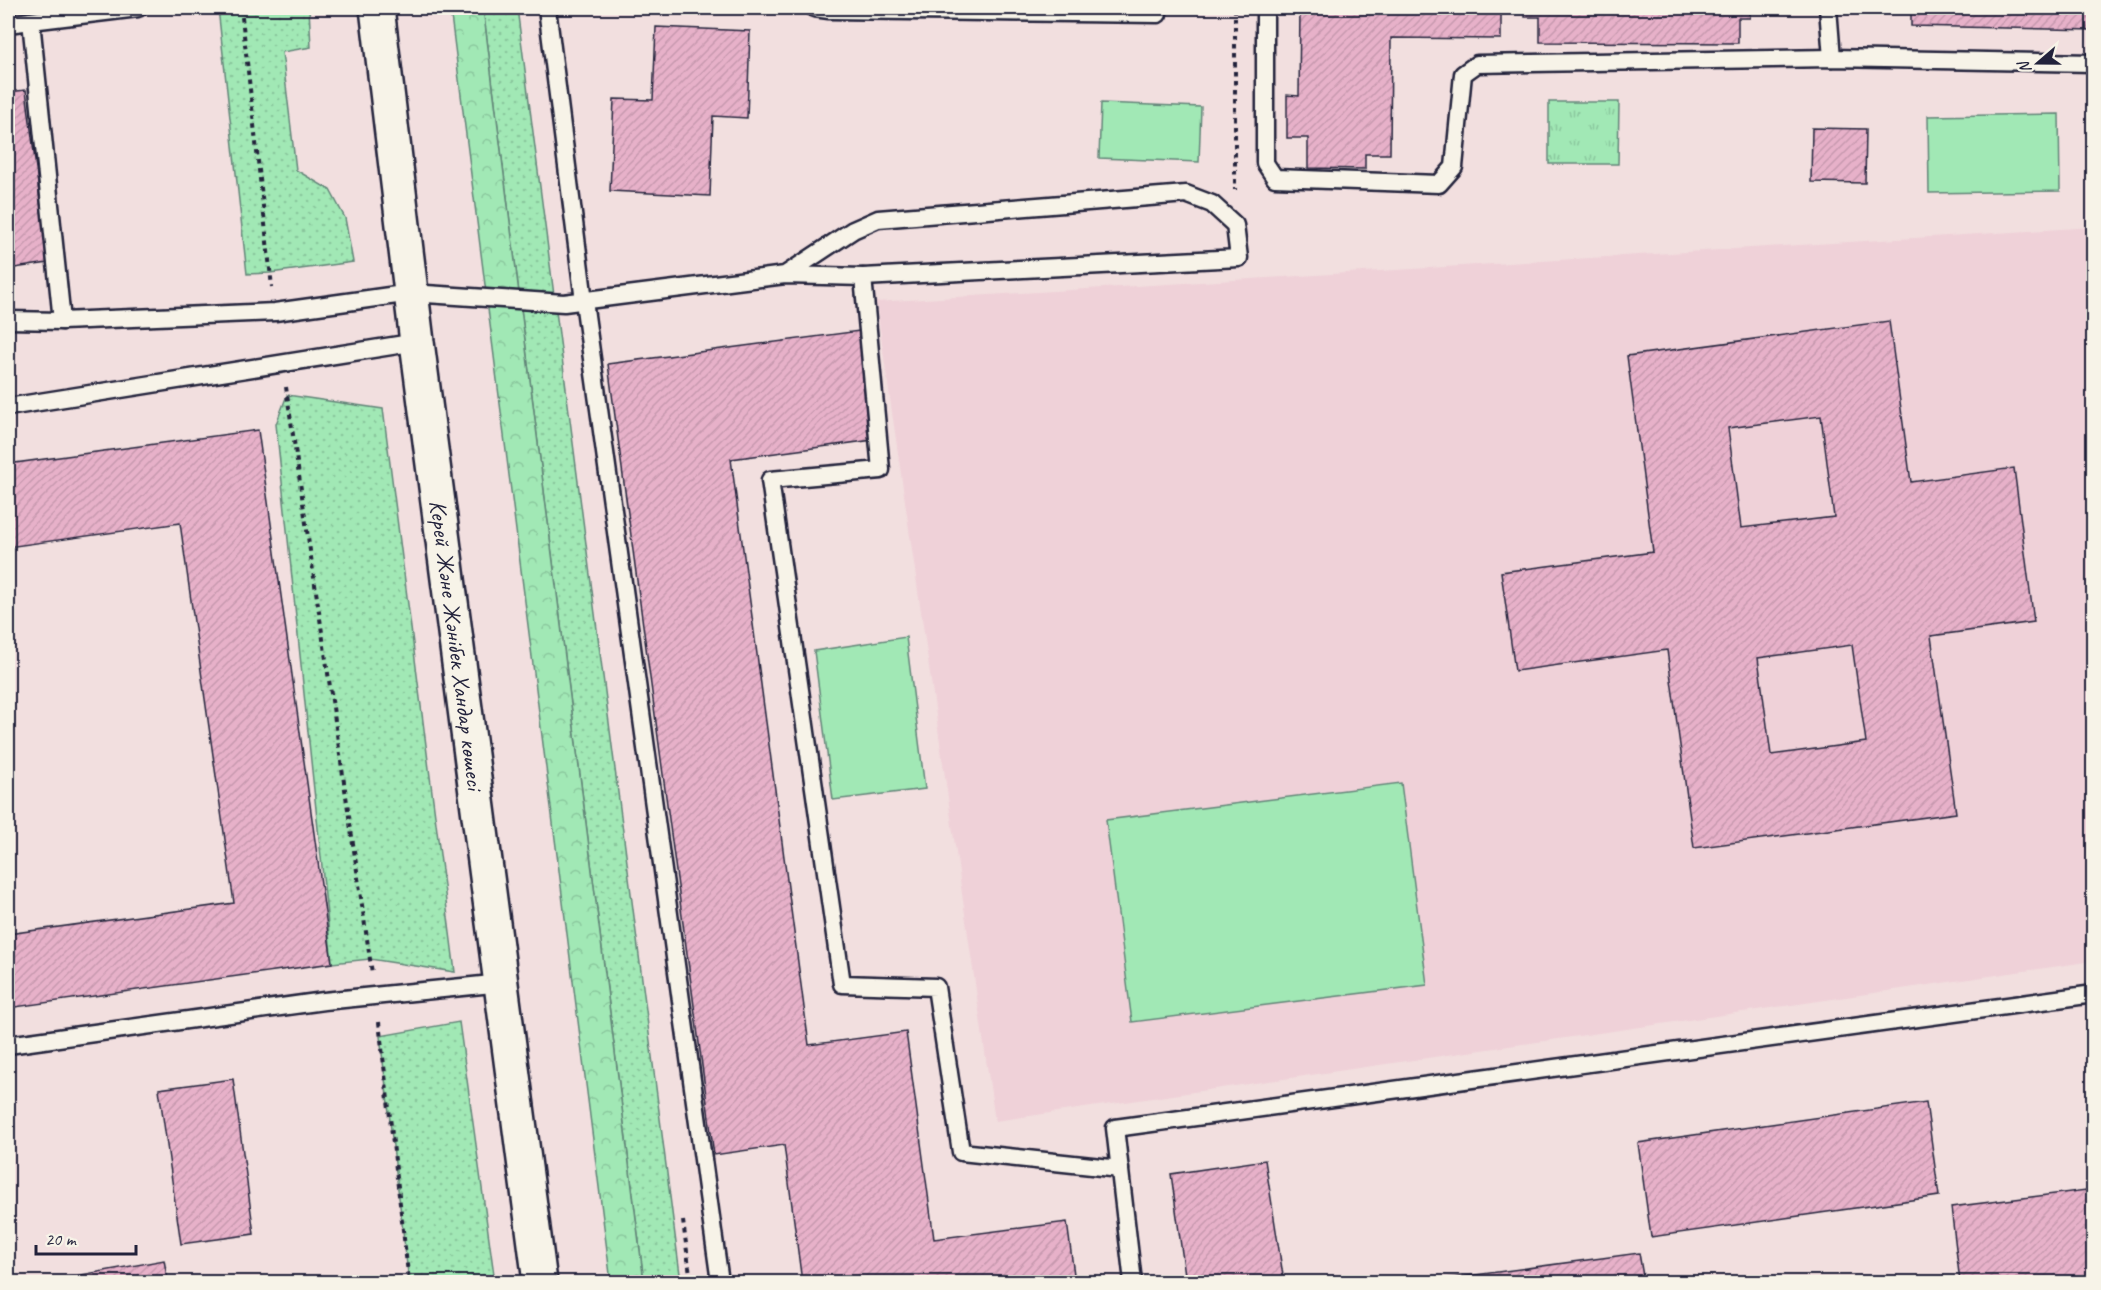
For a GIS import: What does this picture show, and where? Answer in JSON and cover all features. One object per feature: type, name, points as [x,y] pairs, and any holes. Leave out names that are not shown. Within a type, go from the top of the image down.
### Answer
[{"type":"main road","name":"Керей Және Жәнібек Хандар көшесі","points":[[377,8],[417,342],[540,1282]]},
{"type":"lane","points":[[8,24],[138,8]]},
{"type":"lane","points":[[547,8],[584,301],[720,1282]]},
{"type":"lane","points":[[814,8],[1158,14]]},
{"type":"lane","points":[[1265,8],[1265,163],[1275,178],[1439,184],[1454,167],[1463,74],[1477,64],[1832,58],[2094,63]]},
{"type":"lane","points":[[1828,8],[1832,58]]},
{"type":"lane","points":[[31,21],[62,321]]},
{"type":"lane","points":[[8,320],[62,321],[275,312],[411,294],[564,303],[785,275],[863,277],[1239,258],[1235,225],[1212,204],[1186,194],[878,219],[853,230],[785,275]]},
{"type":"lane","points":[[863,277],[881,470],[770,480],[842,984],[936,987],[961,1152],[1120,1169]]},
{"type":"lane","points":[[8,407],[417,342]]},
{"type":"lane","points":[[8,1045],[324,1001],[502,983]]},
{"type":"lane","points":[[1132,1282],[1115,1128],[2094,994]]},
{"type":"path","points":[[241,8],[275,312]]},
{"type":"path","points":[[1235,8],[1235,225]]},
{"type":"path","points":[[282,363],[376,997],[409,1282]]},
{"type":"shaded area","points":[[2093,227],[2093,961],[995,1121],[876,302]]},
{"type":"green space","points":[[218,8],[309,8],[311,47],[282,52],[296,170],[330,190],[345,218],[353,262],[247,274]]},
{"type":"green space","points":[[450,8],[483,8],[644,1282],[611,1282]]},
{"type":"green space","points":[[483,8],[517,8],[681,1282],[644,1282]]},
{"type":"green space","points":[[1549,102],[1619,102],[1618,164],[1549,164]]},
{"type":"green space","points":[[1101,103],[1201,107],[1199,162],[1099,158]]},
{"type":"green space","points":[[2059,114],[2060,191],[1929,193],[1928,116]]},
{"type":"green space","points":[[287,395],[383,409],[455,972],[370,959],[332,963],[276,424]]},
{"type":"green space","points":[[906,637],[925,789],[833,800],[814,651]]},
{"type":"green space","points":[[1401,783],[1427,985],[1132,1022],[1106,820]]},
{"type":"green space","points":[[459,1022],[495,1282],[409,1282],[380,1036]]},
{"type":"building","points":[[1288,8],[1501,8],[1501,39],[1391,38],[1390,154],[1365,154],[1365,169],[1308,168],[1308,138],[1287,138],[1287,95],[1299,96],[1300,9]]},
{"type":"building","points":[[1525,8],[1750,8],[1750,18],[1738,18],[1738,43],[1540,42],[1540,17],[1525,17]]},
{"type":"building","points":[[1911,8],[2094,8],[2094,30],[1911,26]]},
{"type":"building","points":[[656,27],[750,31],[747,118],[713,116],[710,196],[610,191],[614,99],[653,100]]},
{"type":"building","points":[[26,90],[48,263],[8,269],[8,92]]},
{"type":"building","points":[[1812,128],[1866,129],[1865,183],[1811,182]]},
{"type":"building","points":[[1889,321],[1911,482],[2014,468],[2034,622],[1931,636],[1956,813],[1694,848],[1667,650],[1515,671],[1501,572],[1653,552],[1627,356]],"holes":[[[1821,416],[1834,517],[1741,528],[1728,428]],[[1852,645],[1866,742],[1771,755],[1758,658]]]},
{"type":"building","points":[[859,331],[873,440],[731,459],[809,1045],[906,1032],[934,1239],[1067,1222],[1075,1282],[802,1282],[784,1145],[714,1155],[608,364]]},
{"type":"building","points":[[258,430],[332,963],[8,1008],[8,934],[234,903],[180,523],[8,547],[8,464]]},
{"type":"building","points":[[233,1079],[254,1234],[181,1244],[159,1089]]},
{"type":"building","points":[[1926,1102],[1939,1196],[1651,1237],[1638,1143]]},
{"type":"building","points":[[1265,1160],[1284,1282],[1186,1282],[1171,1174]]},
{"type":"building","points":[[2094,1189],[2094,1282],[1960,1282],[1951,1207]]},
{"type":"building","points":[[1639,1253],[1644,1282],[1423,1282]]},
{"type":"building","points":[[164,1260],[168,1282],[49,1282],[49,1281]]}]
